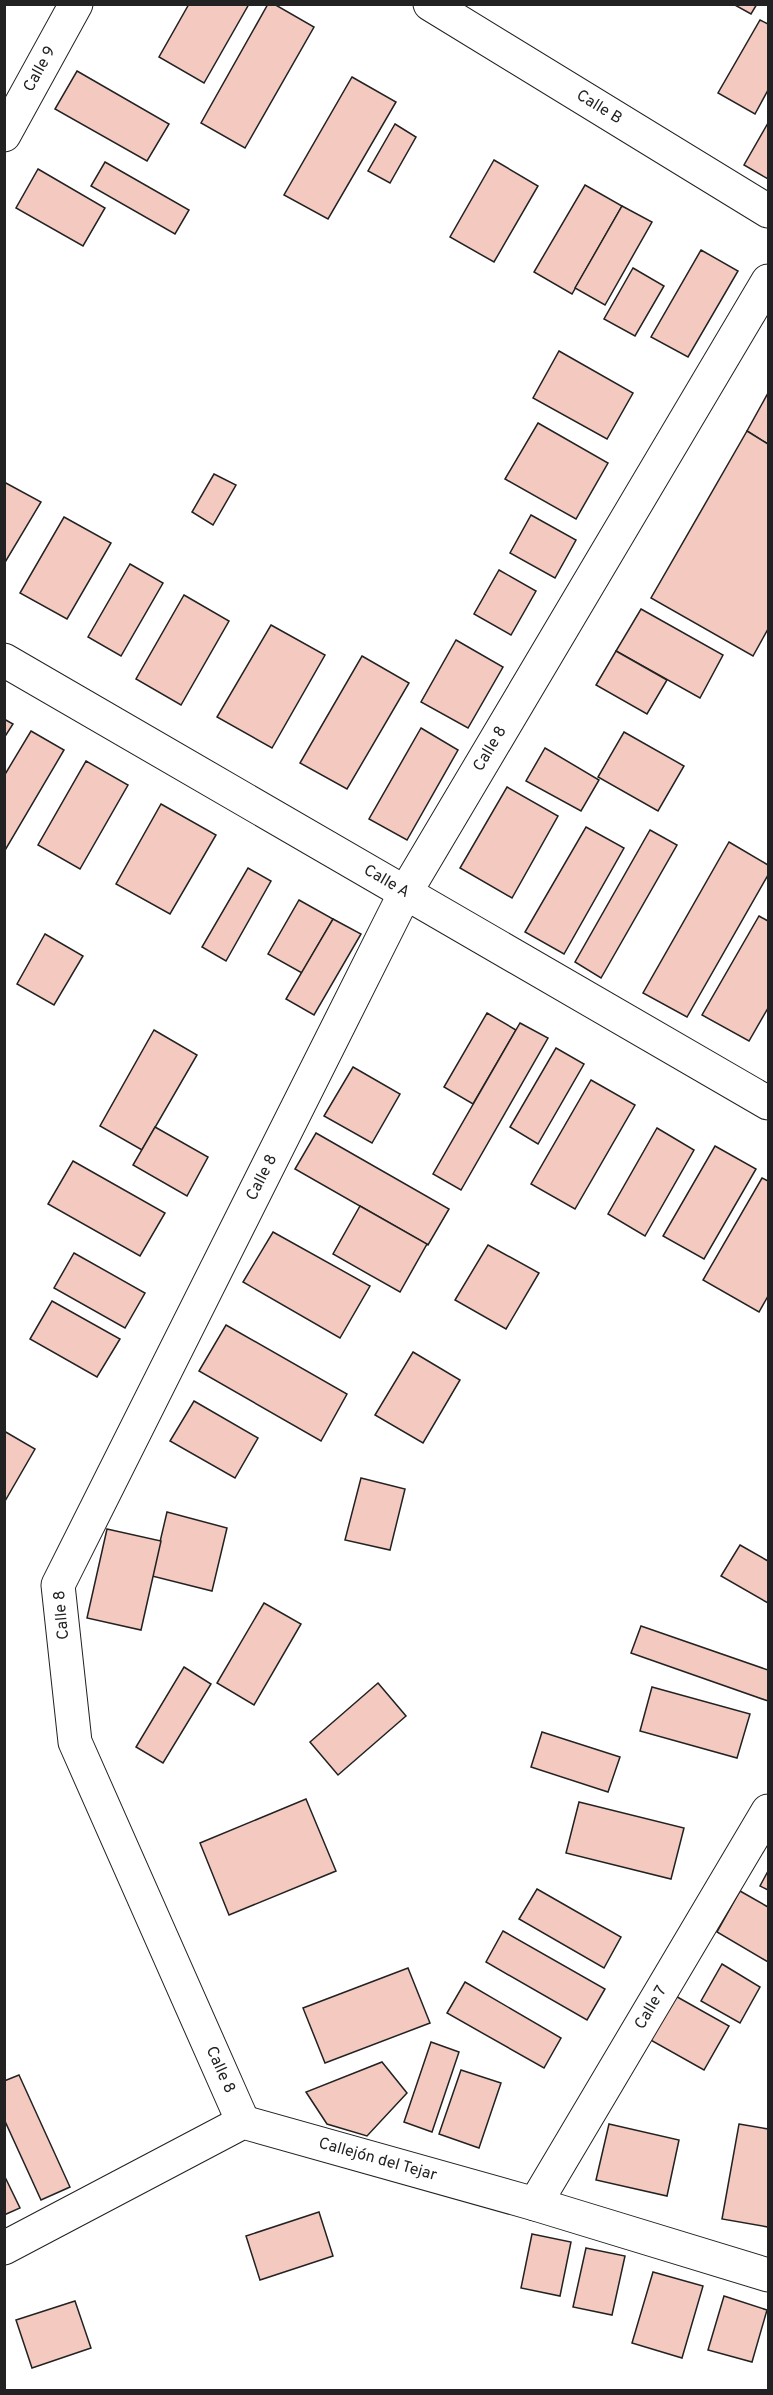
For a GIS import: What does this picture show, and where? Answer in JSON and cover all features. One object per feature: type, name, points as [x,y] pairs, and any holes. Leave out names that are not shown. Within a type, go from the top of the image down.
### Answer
[{"type":"street","name":"Calle 9","points":[[4,135],[76,4]]},
{"type":"street","name":"Calle B","points":[[430,4],[768,211]]},
{"type":"street","name":"Calle 8","points":[[243,2122],[75,1742],[58,1585],[405,892],[768,281]]},
{"type":"street","name":"Calle A","points":[[4,660],[768,1103]]},
{"type":"street","name":"Calle 7","points":[[535,2204],[768,1811]]},
{"type":"street","name":"Callejón del Tejar","points":[[243,2122],[535,2204],[768,2276]]},
{"type":"street","points":[[4,2248],[243,2122]]},
{"type":"building","points":[[189,4],[249,4],[204,83],[159,57]]},
{"type":"building","points":[[268,4],[274,4],[314,27],[245,148],[201,123]]},
{"type":"building","points":[[733,4],[757,4],[751,14]]},
{"type":"building","points":[[760,20],[768,24],[768,90],[755,114],[718,93]]},
{"type":"building","points":[[77,71],[169,124],[147,161],[55,109]]},
{"type":"building","points":[[352,77],[396,102],[328,219],[284,195]]},
{"type":"building","points":[[768,123],[768,179],[744,165]]},
{"type":"building","points":[[395,124],[416,137],[390,183],[368,171]]},
{"type":"building","points":[[494,160],[538,186],[494,262],[450,237]]},
{"type":"building","points":[[105,162],[189,210],[175,234],[91,186]]},
{"type":"building","points":[[38,169],[105,208],[83,246],[16,208]]},
{"type":"building","points":[[585,185],[622,206],[572,294],[534,272]]},
{"type":"building","points":[[622,206],[652,222],[605,305],[575,288]]},
{"type":"building","points":[[701,250],[738,271],[688,357],[651,337]]},
{"type":"building","points":[[633,268],[664,286],[635,336],[604,319]]},
{"type":"building","points":[[559,351],[633,393],[607,439],[533,398]]},
{"type":"building","points":[[768,393],[768,444],[747,431]]},
{"type":"building","points":[[538,423],[608,463],[576,519],[505,479]]},
{"type":"building","points":[[747,431],[768,444],[768,629],[753,656],[651,598]]},
{"type":"building","points":[[214,474],[236,485],[213,525],[192,512]]},
{"type":"building","points":[[4,482],[41,502],[4,564]]},
{"type":"building","points":[[531,515],[576,540],[555,578],[510,553]]},
{"type":"building","points":[[64,517],[111,543],[67,619],[20,593]]},
{"type":"building","points":[[130,564],[163,583],[121,656],[88,637]]},
{"type":"building","points":[[499,570],[536,591],[511,635],[474,614]]},
{"type":"building","points":[[184,595],[229,621],[181,705],[136,679]]},
{"type":"building","points":[[641,609],[723,655],[700,698],[616,651]]},
{"type":"building","points":[[271,625],[325,655],[272,748],[217,717]]},
{"type":"building","points":[[456,640],[503,667],[468,728],[421,702]]},
{"type":"building","points":[[616,651],[667,680],[647,714],[596,685]]},
{"type":"building","points":[[362,656],[409,683],[347,789],[300,763]]},
{"type":"building","points":[[4,719],[13,724],[4,738]]},
{"type":"building","points":[[421,728],[458,750],[407,840],[369,819]]},
{"type":"building","points":[[31,731],[64,750],[4,852],[4,776]]},
{"type":"building","points":[[624,732],[684,766],[658,811],[598,777]]},
{"type":"building","points":[[545,748],[599,780],[581,811],[526,781]]},
{"type":"building","points":[[86,761],[128,785],[80,869],[38,845]]},
{"type":"building","points":[[507,787],[558,816],[512,898],[460,868]]},
{"type":"building","points":[[161,804],[216,835],[170,914],[116,884]]},
{"type":"building","points":[[586,827],[624,848],[564,954],[525,932]]},
{"type":"building","points":[[650,830],[677,845],[601,978],[575,962]]},
{"type":"building","points":[[729,842],[768,865],[768,875],[687,1017],[643,993]]},
{"type":"building","points":[[248,868],[271,881],[226,961],[202,947]]},
{"type":"building","points":[[299,900],[333,919],[302,973],[268,954]]},
{"type":"building","points":[[759,916],[768,921],[768,1008],[749,1041],[702,1015]]},
{"type":"building","points":[[333,919],[361,934],[314,1015],[286,999]]},
{"type":"building","points":[[45,934],[83,956],[54,1005],[17,984]]},
{"type":"building","points":[[487,1013],[516,1030],[473,1104],[444,1087]]},
{"type":"building","points":[[520,1023],[548,1038],[461,1190],[433,1174]]},
{"type":"building","points":[[154,1030],[197,1055],[142,1150],[100,1126]]},
{"type":"building","points":[[556,1048],[584,1064],[538,1144],[510,1127]]},
{"type":"building","points":[[353,1067],[400,1094],[372,1143],[324,1116]]},
{"type":"building","points":[[591,1080],[635,1105],[575,1209],[531,1184]]},
{"type":"building","points":[[155,1127],[208,1157],[187,1196],[133,1165]]},
{"type":"building","points":[[657,1128],[694,1150],[645,1236],[608,1214]]},
{"type":"building","points":[[316,1133],[449,1209],[428,1245],[295,1169]]},
{"type":"building","points":[[715,1146],[756,1169],[704,1259],[663,1236]]},
{"type":"building","points":[[73,1161],[165,1213],[140,1256],[48,1204]]},
{"type":"building","points":[[762,1178],[768,1181],[768,1296],[759,1312],[703,1280]]},
{"type":"building","points":[[360,1206],[427,1244],[400,1292],[333,1254]]},
{"type":"building","points":[[273,1232],[370,1286],[340,1338],[243,1282]]},
{"type":"building","points":[[488,1245],[539,1273],[506,1329],[455,1300]]},
{"type":"building","points":[[74,1253],[145,1293],[125,1328],[54,1288]]},
{"type":"building","points":[[52,1301],[120,1339],[97,1377],[30,1339]]},
{"type":"building","points":[[226,1325],[347,1394],[321,1441],[199,1371]]},
{"type":"building","points":[[413,1352],[460,1380],[423,1443],[375,1415]]},
{"type":"building","points":[[194,1401],[258,1438],[235,1478],[170,1441]]},
{"type":"building","points":[[4,1431],[35,1449],[5,1501],[4,1501]]},
{"type":"building","points":[[361,1478],[405,1489],[390,1550],[345,1540]]},
{"type":"building","points":[[167,1512],[227,1528],[212,1591],[152,1576]]},
{"type":"building","points":[[107,1529],[161,1541],[141,1630],[87,1618]]},
{"type":"building","points":[[740,1545],[768,1561],[768,1603],[721,1576]]},
{"type":"building","points":[[264,1603],[301,1624],[254,1705],[217,1683]]},
{"type":"building","points":[[641,1626],[768,1670],[768,1701],[631,1653]]},
{"type":"building","points":[[184,1667],[211,1684],[163,1763],[136,1747]]},
{"type":"building","points":[[378,1683],[406,1716],[338,1775],[310,1742]]},
{"type":"building","points":[[652,1687],[750,1714],[737,1758],[640,1731]]},
{"type":"building","points":[[542,1732],[620,1757],[608,1792],[531,1767]]},
{"type":"building","points":[[306,1799],[336,1871],[229,1915],[200,1843]]},
{"type":"building","points":[[579,1802],[684,1828],[671,1879],[566,1853]]},
{"type":"building","points":[[768,1871],[768,1890],[760,1886]]},
{"type":"building","points":[[537,1889],[621,1937],[604,1968],[519,1919]]},
{"type":"building","points":[[740,1891],[768,1907],[768,1962],[717,1932]]},
{"type":"building","points":[[503,1931],[605,1989],[587,2020],[486,1962]]},
{"type":"building","points":[[722,1964],[760,1987],[740,2023],[701,2001]]},
{"type":"building","points":[[408,1968],[430,2023],[325,2063],[303,2008]]},
{"type":"building","points":[[465,1982],[561,2038],[544,2068],[447,2013]]},
{"type":"building","points":[[672,1994],[729,2026],[704,2070],[647,2038]]},
{"type":"building","points":[[431,2042],[459,2052],[432,2132],[404,2122]]},
{"type":"building","points":[[382,2062],[407,2093],[367,2136],[327,2124],[306,2092]]},
{"type":"building","points":[[461,2070],[501,2083],[479,2148],[439,2134]]},
{"type":"building","points":[[19,2075],[70,2187],[41,2200],[4,2119],[4,2081]]},
{"type":"building","points":[[609,2124],[679,2140],[667,2196],[596,2180]]},
{"type":"building","points":[[739,2124],[768,2129],[768,2227],[722,2219]]},
{"type":"building","points":[[4,2175],[20,2208],[4,2215]]},
{"type":"building","points":[[319,2212],[333,2256],[260,2280],[246,2236]]},
{"type":"building","points":[[532,2234],[571,2242],[560,2296],[521,2288]]},
{"type":"building","points":[[586,2248],[625,2256],[612,2315],[573,2307]]},
{"type":"building","points":[[653,2272],[703,2286],[682,2358],[632,2343]]},
{"type":"building","points":[[724,2296],[767,2310],[752,2362],[708,2350]]},
{"type":"building","points":[[75,2301],[91,2348],[32,2368],[16,2320]]}]
